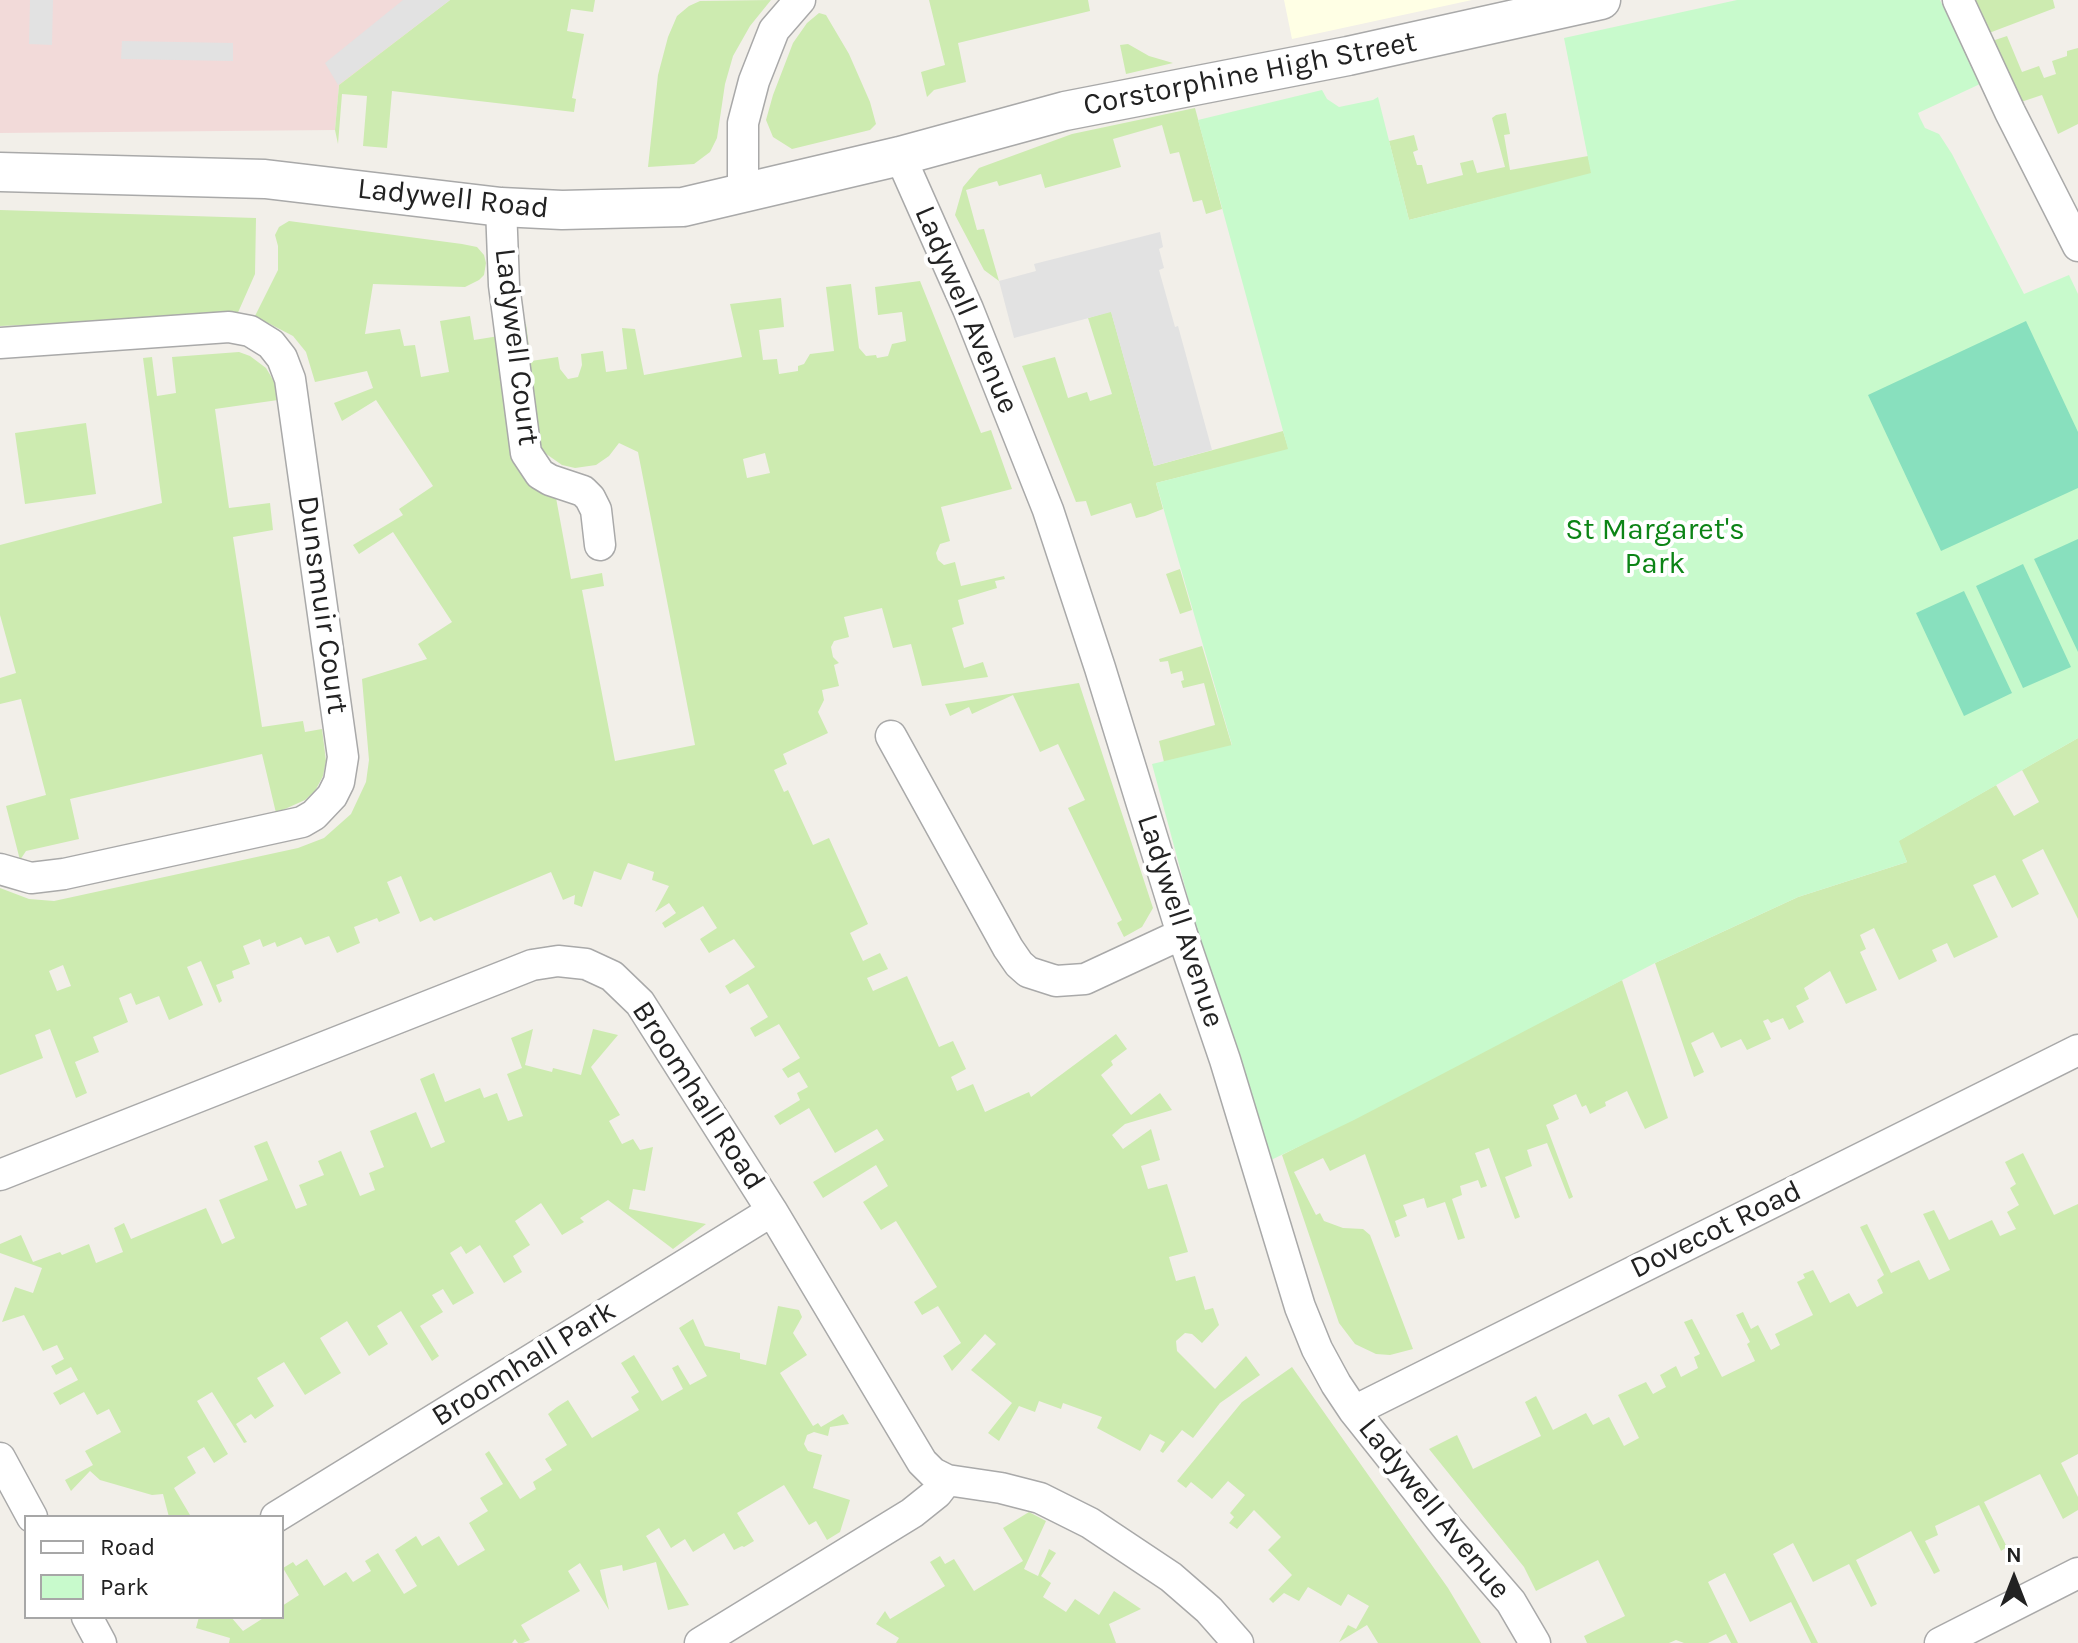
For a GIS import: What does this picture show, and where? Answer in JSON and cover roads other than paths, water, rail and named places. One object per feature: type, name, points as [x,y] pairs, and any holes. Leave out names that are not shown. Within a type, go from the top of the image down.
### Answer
[{"type":"street","points":[[743,194],[743,123],[754,81],[774,30],[800,0]]},
{"type":"street","name":"Corstorphine High Street","points":[[900,156],[1065,111],[1348,56],[1601,0]]},
{"type":"street","points":[[1958,0],[2078,246]]},
{"type":"street","name":"Ladywell Road","points":[[0,172],[265,179],[501,207],[590,211],[659,209],[705,203],[900,156]]},
{"type":"street","name":"Ladywell Avenue","points":[[900,156],[968,309],[1048,510],[1249,1136],[1300,1307],[1323,1361],[1354,1411],[1511,1602],[1535,1643]]},
{"type":"street","name":"Ladywell Court","points":[[501,207],[504,285],[526,453],[540,474],[583,491],[590,498],[596,510],[600,545]]},
{"type":"street","name":"Dunsmuir Court","points":[[0,343],[229,327],[250,331],[271,344],[282,358],[290,379],[343,757],[339,782],[332,796],[314,815],[302,822],[56,876],[31,878],[0,869]]},
{"type":"street","points":[[891,736],[1008,948],[1028,972],[1056,981],[1085,979],[1182,934]]},
{"type":"street","name":"Broomhall Road","points":[[0,1175],[532,965],[572,962],[600,970],[632,993],[772,1211],[922,1462],[933,1473],[947,1480]]},
{"type":"street","name":"Dovecot Road","points":[[1354,1411],[2078,1050]]},
{"type":"street","name":"Broomhall Park","points":[[279,1515],[772,1211]]},
{"type":"street","points":[[0,1458],[31,1515]]},
{"type":"street","points":[[700,1643],[912,1513],[937,1493],[947,1480],[1001,1488],[1040,1498],[1090,1523],[1171,1577],[1209,1610],[1238,1643]]},
{"type":"street","points":[[1940,1643],[2078,1573]]},
{"type":"park label","name":"St Margaret's Park","points":[[1655,547]]}]
